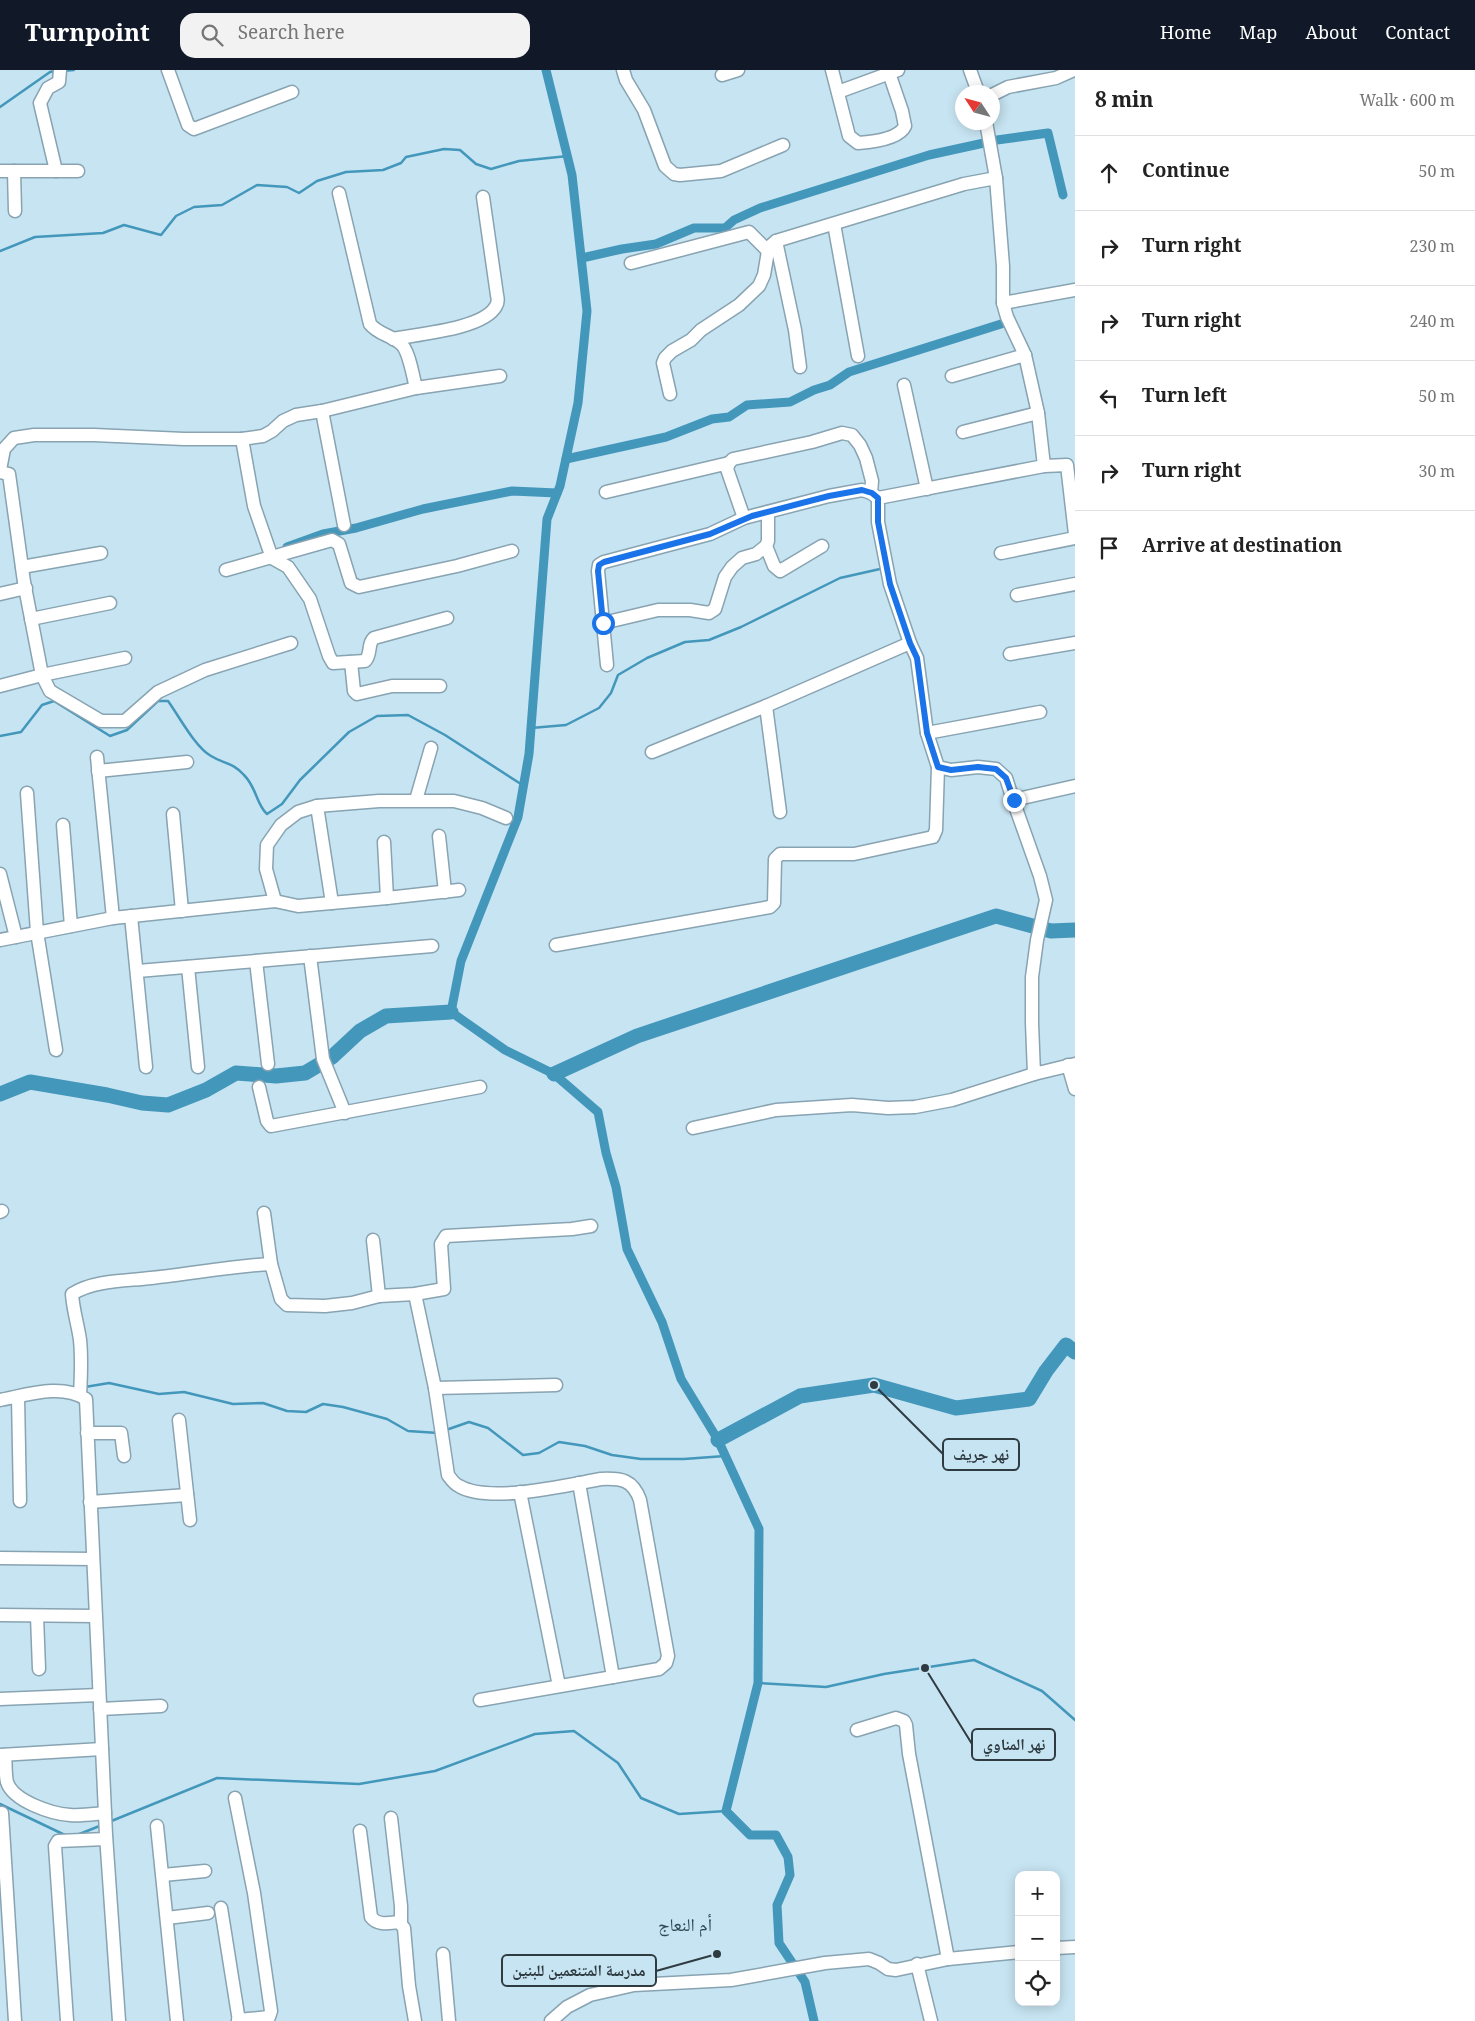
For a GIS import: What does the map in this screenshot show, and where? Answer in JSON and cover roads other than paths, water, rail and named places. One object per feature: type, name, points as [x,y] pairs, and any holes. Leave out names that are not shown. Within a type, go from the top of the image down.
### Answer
[{"type":"street","points":[[168,70],[188,125],[194,129],[292,92]]},
{"type":"street","points":[[623,70],[626,80],[644,110],[665,166],[674,174],[721,171],[783,145]]},
{"type":"street","points":[[722,75],[738,70]]},
{"type":"street","points":[[832,70],[849,136],[852,140],[858,143],[868,142],[899,134],[905,126],[891,71],[838,92]]},
{"type":"street","points":[[970,70],[975,85]]},
{"type":"street","points":[[1000,91],[1008,87],[1056,78],[1074,70]]},
{"type":"street","points":[[56,171],[40,103],[48,88],[60,82],[60,74]]},
{"type":"street","points":[[987,130],[996,178],[1003,266],[1003,303],[1007,317],[1025,354],[1038,412],[1044,466]]},
{"type":"street","points":[[0,171],[78,171]]},
{"type":"street","points":[[14,171],[14,211]]},
{"type":"street","points":[[772,246],[834,224],[955,187],[996,178]]},
{"type":"street","points":[[339,193],[370,324],[374,329],[405,348],[416,388]]},
{"type":"street","points":[[393,339],[470,324],[486,317],[496,307],[497,295],[483,197]]},
{"type":"street","points":[[834,224],[858,356]]},
{"type":"street","points":[[631,263],[748,232],[772,246],[795,330],[800,367]]},
{"type":"street","points":[[670,394],[663,363],[665,358],[672,351],[691,340],[701,330],[739,305],[759,286],[764,276],[772,246]]},
{"type":"street","points":[[1003,303],[1075,290]]},
{"type":"street","points":[[952,376],[1025,354]]},
{"type":"street","points":[[291,643],[205,670],[158,692],[125,721],[101,721],[50,691],[42,675],[31,619],[8,474],[0,471],[4,449],[14,438],[34,435],[94,435],[184,439],[242,439],[263,436],[296,414],[322,411],[416,388],[500,376]]},
{"type":"street","points":[[904,385],[927,489]]},
{"type":"street","points":[[322,411],[344,525]]},
{"type":"street","points":[[963,432],[1038,412]]},
{"type":"street","points":[[556,945],[770,908],[774,902],[775,859],[780,854],[854,854],[933,837],[936,830],[938,767],[927,733],[917,658],[890,584],[872,481],[860,445],[852,435],[842,433],[606,492]]},
{"type":"street","points":[[242,439],[254,506],[272,558],[288,566],[310,599],[330,660],[337,663],[366,660],[370,643],[374,638],[447,618]]},
{"type":"street","points":[[728,462],[727,469],[744,518]]},
{"type":"street","points":[[607,665],[599,565],[604,562],[710,534],[744,518],[855,490],[862,490],[875,495],[927,489],[1044,466],[1071,465],[1075,534]]},
{"type":"street","points":[[603,623],[658,610],[690,610],[709,613],[715,609],[725,577],[732,567],[742,558],[756,554],[766,546],[768,541],[768,512]]},
{"type":"street","points":[[1002,553],[1075,538]]},
{"type":"street","points":[[226,570],[328,541],[336,541],[352,583],[359,587],[512,552]]},
{"type":"street","points":[[766,546],[774,566],[780,571],[822,546]]},
{"type":"street","points":[[22,567],[100,553]]},
{"type":"street","points":[[1017,595],[1075,584]]},
{"type":"street","points":[[0,594],[26,588]]},
{"type":"street","points":[[31,619],[110,603]]},
{"type":"street","points":[[652,752],[766,706],[910,643]]},
{"type":"street","points":[[1010,654],[1075,643]]},
{"type":"street","points":[[0,686],[124,658]]},
{"type":"street","points":[[351,662],[354,691],[357,694],[392,686],[440,686]]},
{"type":"street","points":[[766,706],[780,812]]},
{"type":"street","points":[[927,733],[1040,712]]},
{"type":"street","points":[[416,800],[431,748]]},
{"type":"street","points":[[97,757],[113,918]]},
{"type":"street","points":[[98,771],[188,762]]},
{"type":"street","points":[[938,767],[951,770],[978,767],[996,769],[1006,778],[1032,852],[1046,900],[1037,940],[1032,986],[1034,1074]]},
{"type":"street","points":[[1014,800],[1075,786]]},
{"type":"street","points":[[27,793],[37,932],[56,1050]]},
{"type":"street","points":[[275,901],[266,869],[267,845],[281,825],[298,812],[317,806],[416,800],[454,801],[482,808],[506,818]]},
{"type":"street","points":[[317,806],[332,903]]},
{"type":"street","points":[[173,814],[182,911]]},
{"type":"street","points":[[63,825],[71,926]]},
{"type":"street","points":[[439,836],[445,892]]},
{"type":"street","points":[[384,842],[387,898]]},
{"type":"street","points":[[0,874],[16,937]]},
{"type":"street","points":[[0,940],[131,916],[275,901],[298,906],[459,890]]},
{"type":"street","points":[[131,916],[138,971],[146,1067]]},
{"type":"street","points":[[138,971],[432,946]]},
{"type":"street","points":[[310,956],[323,1059],[330,1072],[345,1113]]},
{"type":"street","points":[[256,961],[268,1064]]},
{"type":"street","points":[[188,967],[198,1067]]},
{"type":"street","points":[[693,1128],[776,1110],[852,1106],[915,1107],[952,1100],[1034,1074],[1071,1065],[1075,1089]]},
{"type":"street","points":[[259,1087],[267,1120],[271,1126],[480,1087]]},
{"type":"street","points":[[264,1213],[271,1264],[281,1299],[287,1305],[325,1306],[352,1303],[379,1296],[415,1294],[444,1289],[441,1244],[446,1236],[572,1230],[591,1226]]},
{"type":"street","points":[[373,1240],[379,1296]]},
{"type":"street","points":[[80,1395],[82,1370],[80,1340],[72,1294],[82,1288],[113,1282],[238,1266],[271,1264]]},
{"type":"street","points":[[415,1294],[442,1426],[448,1475],[458,1486],[472,1492],[504,1494],[617,1478],[629,1483],[637,1492],[642,1510],[668,1656],[666,1664],[659,1669],[480,1700]]},
{"type":"street","points":[[435,1388],[556,1384]]},
{"type":"street","points":[[0,1400],[58,1390],[80,1395],[86,1399],[106,1837],[119,2021]]},
{"type":"street","points":[[18,1397],[20,1501]]},
{"type":"street","points":[[179,1420],[190,1520]]},
{"type":"street","points":[[87,1433],[121,1433],[124,1456]]},
{"type":"street","points":[[578,1483],[614,1677]]},
{"type":"street","points":[[520,1492],[559,1686]]},
{"type":"street","points":[[90,1502],[188,1495]]},
{"type":"street","points":[[0,1558],[93,1559]]},
{"type":"street","points":[[0,1615],[95,1616]]},
{"type":"street","points":[[38,1616],[40,1669]]},
{"type":"street","points":[[0,1699],[99,1695]]},
{"type":"street","points":[[100,1710],[161,1706]]},
{"type":"street","points":[[857,1730],[896,1718],[904,1721],[906,1725],[909,1754],[948,1960]]},
{"type":"street","points":[[102,1748],[3,1755],[7,1782],[13,1792],[27,1802],[55,1813],[71,1815],[105,1814]]},
{"type":"street","points":[[221,1908],[239,2020],[268,2017],[270,2011],[254,1894],[235,1798]]},
{"type":"street","points":[[2,1813],[15,2021]]},
{"type":"street","points":[[391,1818],[401,1906],[401,1922],[404,1928],[409,1986],[415,2021]]},
{"type":"street","points":[[157,1826],[177,2021]]},
{"type":"street","points":[[360,1831],[371,1917],[374,1922],[380,1923],[401,1922]]},
{"type":"street","points":[[67,2021],[56,1846],[58,1841],[106,1837]]},
{"type":"street","points":[[163,1875],[205,1871]]},
{"type":"street","points":[[167,1918],[208,1914]]},
{"type":"street","points":[[1060,1948],[1075,1947]]},
{"type":"street","points":[[551,2021],[567,2008],[590,1995],[634,1985],[731,1980],[825,1963],[869,1959],[888,1969],[896,1970],[917,1964],[1015,1952]]},
{"type":"street","points":[[443,1954],[449,2021]]},
{"type":"street","points":[[917,1964],[931,2021]]},
{"type":"waterway","points":[[63,71],[74,70]]},
{"type":"waterway","points":[[546,70],[572,175],[587,311],[578,403],[560,486],[547,519],[529,754],[518,817],[461,961],[451,1012],[505,1050],[554,1074],[598,1112],[606,1153],[616,1187],[627,1249],[662,1322],[681,1379],[718,1440],[759,1529],[758,1683],[726,1811],[750,1835],[776,1835],[788,1857],[790,1875],[777,1905],[779,1943],[805,1982],[814,2021]]},
{"type":"waterway","points":[[0,107],[50,72],[55,71]]},
{"type":"waterway","points":[[997,140],[1048,133],[1063,195]]},
{"type":"waterway","points":[[582,258],[656,244],[694,228],[725,228],[734,220],[760,208],[929,155],[984,143]]},
{"type":"waterway","points":[[0,251],[35,237],[103,233],[124,225],[161,235],[176,216],[194,207],[222,205],[257,185],[287,187],[299,193],[317,181],[346,172],[383,170],[401,163],[406,157],[444,149],[460,150],[476,164],[491,169],[519,161],[568,156]]},
{"type":"waterway","points":[[566,459],[666,437],[712,419],[729,417],[747,405],[790,402],[814,390],[830,385],[849,372],[1001,324]]},
{"type":"waterway","points":[[287,547],[323,534],[356,528],[423,509],[512,491],[557,493]]},
{"type":"waterway","points":[[531,728],[566,725],[599,708],[611,693],[618,675],[647,658],[685,642],[709,640],[741,627],[840,578],[880,569]]},
{"type":"waterway","points":[[0,736],[21,732],[42,705],[54,701],[110,736],[127,730],[158,701],[168,701],[193,739],[205,752],[236,768],[244,775],[252,785],[263,810],[267,814],[282,804],[300,780],[349,732],[377,716],[408,715],[445,735],[524,786]]},
{"type":"waterway","points":[[554,1074],[637,1036],[996,916],[1051,931],[1075,930]]},
{"type":"waterway","points":[[0,1094],[30,1082],[142,1103],[168,1105],[206,1090],[236,1073],[276,1076],[305,1073],[332,1057],[360,1031],[386,1016],[451,1012]]},
{"type":"waterway","points":[[718,1440],[800,1396],[874,1385],[956,1408],[1029,1399],[1046,1371],[1066,1345],[1075,1352]]},
{"type":"waterway","points":[[85,1387],[109,1383],[159,1394],[184,1392],[233,1404],[263,1403],[287,1411],[306,1412],[323,1404],[343,1407],[387,1419],[408,1431],[438,1433]]},
{"type":"waterway","points":[[446,1430],[469,1422],[488,1428],[523,1455],[539,1453],[559,1442],[585,1446],[612,1455],[641,1459],[684,1459],[725,1456]]},
{"type":"waterway","points":[[758,1683],[826,1687],[884,1674],[974,1660],[1042,1691],[1075,1720]]},
{"type":"waterway","points":[[109,1822],[217,1778],[359,1784],[435,1771],[535,1734],[574,1731],[618,1763],[641,1798],[679,1814],[726,1811]]},
{"type":"waterway","points":[[0,1804],[67,1836]]},
{"type":"waterway","points":[[77,1835],[102,1825]]},
{"type":"place","name":"نهر جريف","points":[[874,1385]]},
{"type":"place","name":"نهر المناوي","points":[[925,1668]]},
{"type":"place","name":"مدرسة المتنعمين للبنين","points":[[717,1954]]},
{"type":"district","name":"أم النعاج","points":[[685,1925]]}]
